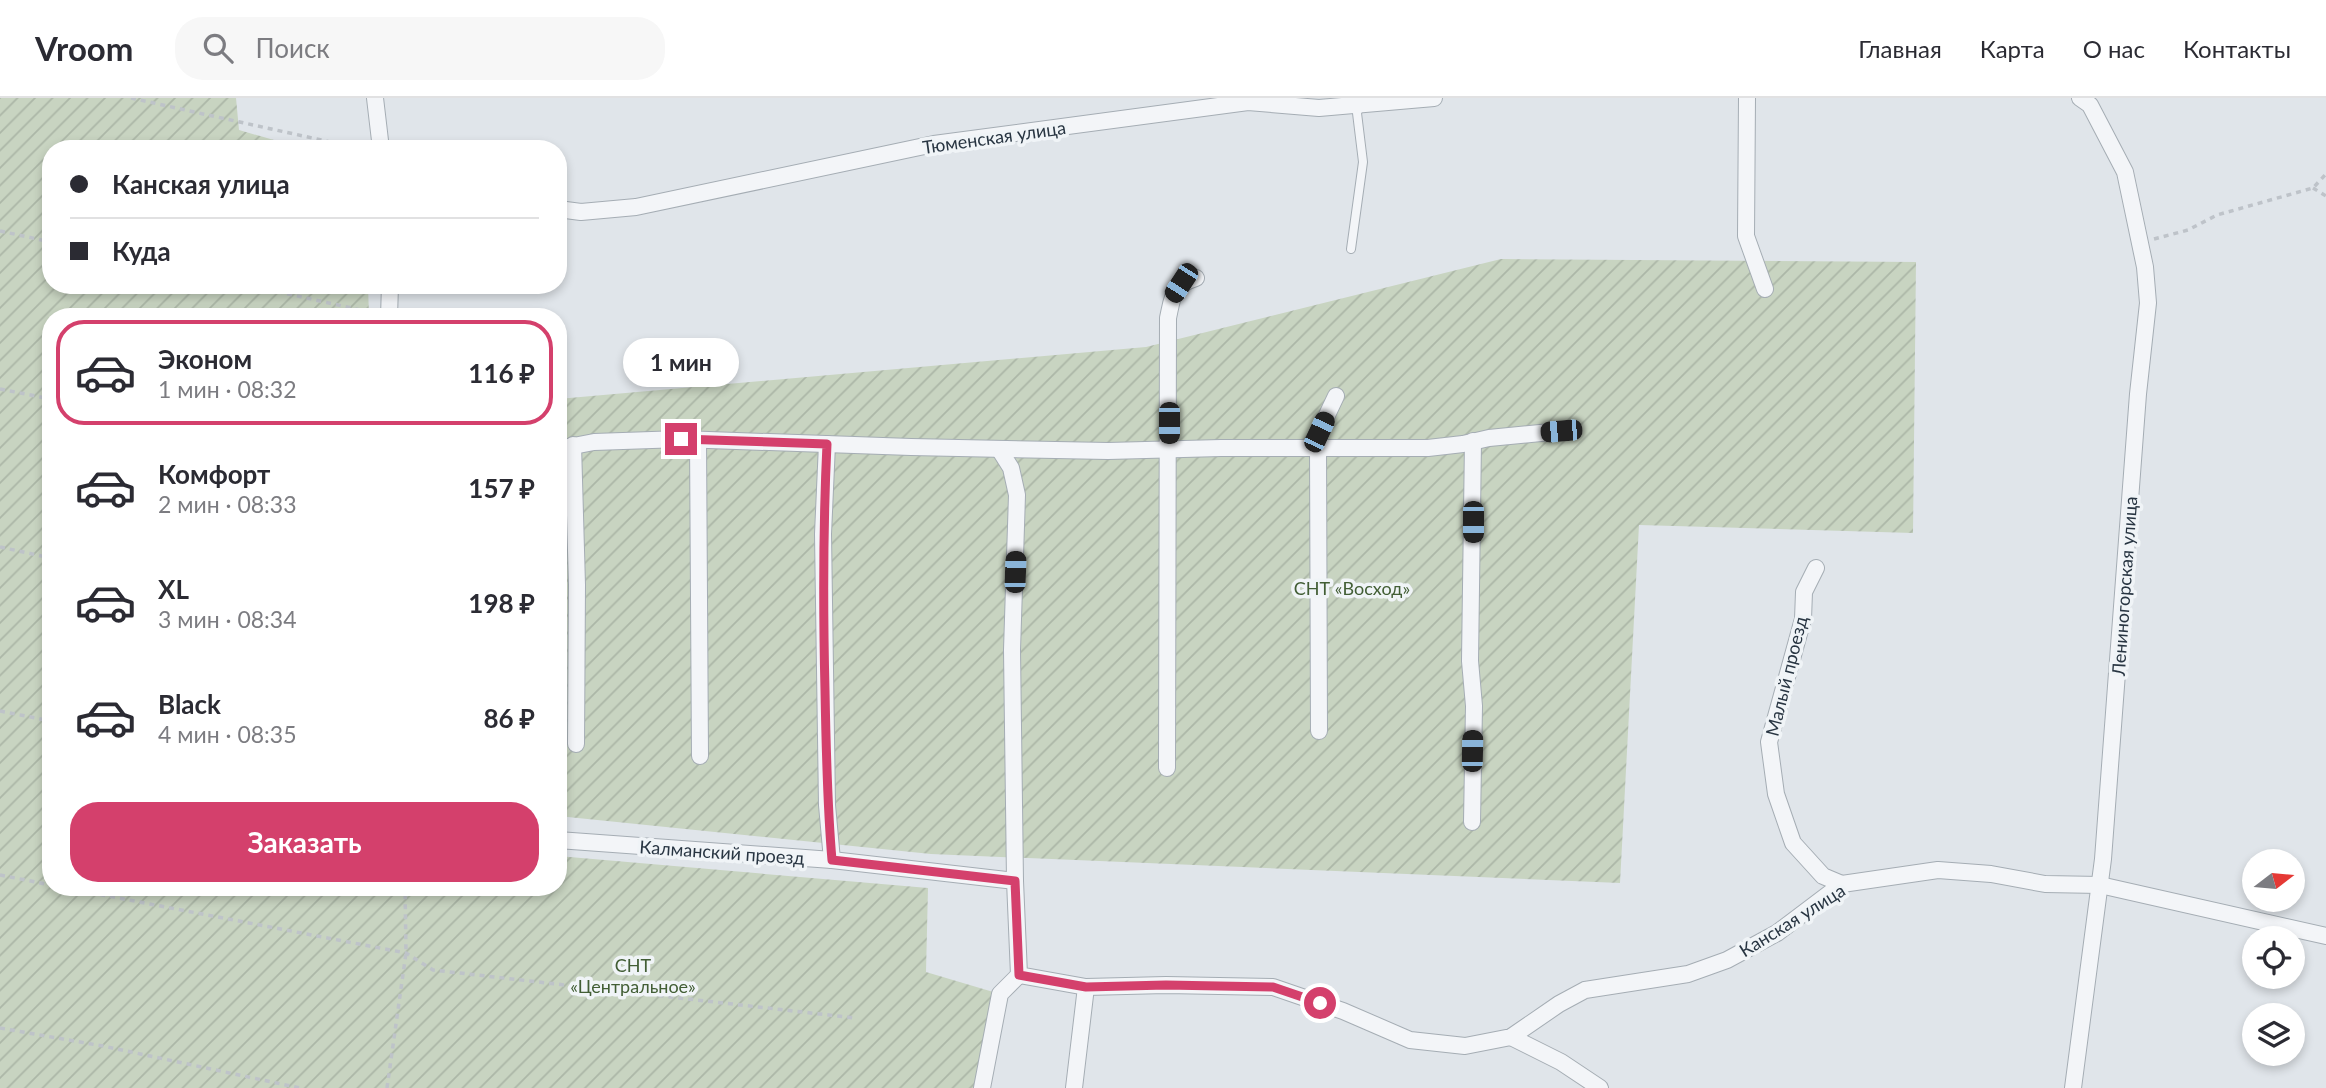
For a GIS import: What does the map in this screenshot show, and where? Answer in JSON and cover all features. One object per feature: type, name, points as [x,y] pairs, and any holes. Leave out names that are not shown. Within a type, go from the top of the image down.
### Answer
[{"type":"street","points":[[375,98],[381,140]]},
{"type":"street","name":"Тюменская улица","points":[[567,210],[581,212],[636,208],[934,144],[1248,102],[1290,102],[1319,107],[1434,98]]},
{"type":"street","points":[[1747,98],[1746,236],[1765,289]]},
{"type":"street","name":"Лениногорская улица","points":[[2073,1088],[2100,886],[2138,394],[2148,303],[2144,268],[2125,172],[2090,105],[2080,98]]},
{"type":"street","points":[[1167,768],[1168,318],[1173,295],[1181,283],[1196,278]]},
{"type":"street","points":[[1319,731],[1318,447],[1319,432],[1336,396]]},
{"type":"street","points":[[567,447],[624,439],[1108,451],[1428,447],[1561,431]]},
{"type":"street","points":[[698,440],[700,756]]},
{"type":"street","points":[[1472,822],[1474,706],[1470,661],[1473,442]]},
{"type":"street","points":[[827,444],[823,547],[827,805],[832,860]]},
{"type":"street","points":[[982,1088],[1000,994],[1019,975],[1012,650],[1017,495],[1011,468],[999,449]]},
{"type":"street","points":[[567,460],[577,585],[576,744]]},
{"type":"street","name":"Малый проезд","points":[[1816,568],[1804,592],[1803,619],[1769,742],[1776,794],[1793,843],[1823,876],[1842,884]]},
{"type":"street","name":"Калманский проезд","points":[[567,841],[832,860],[1015,881]]},
{"type":"street","name":"Канская улица","points":[[1086,987],[1273,987],[1410,1040],[1465,1045],[1511,1037],[1559,1004],[1585,990],[1688,974],[1727,960],[1777,933],[1842,884],[1938,870],[1990,874],[2045,884],[2100,886],[2326,936]]},
{"type":"street","points":[[1019,975],[1086,987],[1074,1088]]},
{"type":"street","points":[[1511,1037],[1562,1062],[1600,1088]]},
{"type":"lane","points":[[1351,249],[1363,162],[1357,113],[1361,104]]},
{"type":"path","points":[[131,98],[321,140]]},
{"type":"path","points":[[2138,243],[2188,230],[2217,215],[2313,188],[2326,174]]},
{"type":"path","points":[[2313,188],[2326,196]]},
{"type":"path","points":[[0,231],[42,240]]},
{"type":"path","points":[[289,294],[353,308]]},
{"type":"path","points":[[0,389],[42,398]]},
{"type":"path","points":[[0,547],[42,556]]},
{"type":"path","points":[[0,711],[42,719]]},
{"type":"path","points":[[0,876],[42,883]]},
{"type":"path","points":[[108,896],[405,953],[433,970],[855,1018]]},
{"type":"path","points":[[387,1088],[405,953],[405,896]]},
{"type":"path","points":[[0,1028],[103,1046],[300,1088]]},
{"type":"green space","name":"СНТ «Центральное»","points":[[0,98],[236,98],[239,130],[274,140],[42,140],[42,294],[368,294],[369,308],[42,308],[42,896],[567,896],[567,857],[928,888],[926,972],[1000,994],[981,1088],[0,1088]]},
{"type":"green space","name":"СНТ «Восход»","points":[[1501,259],[1916,262],[1913,533],[1639,525],[1620,883],[931,854],[567,817],[567,398],[1146,347]]},
{"type":"route","points":[[681,439],[827,444],[823,534],[824,648],[827,805],[832,860],[1015,881],[1019,975],[1086,987],[1273,987],[1320,1003]]}]
